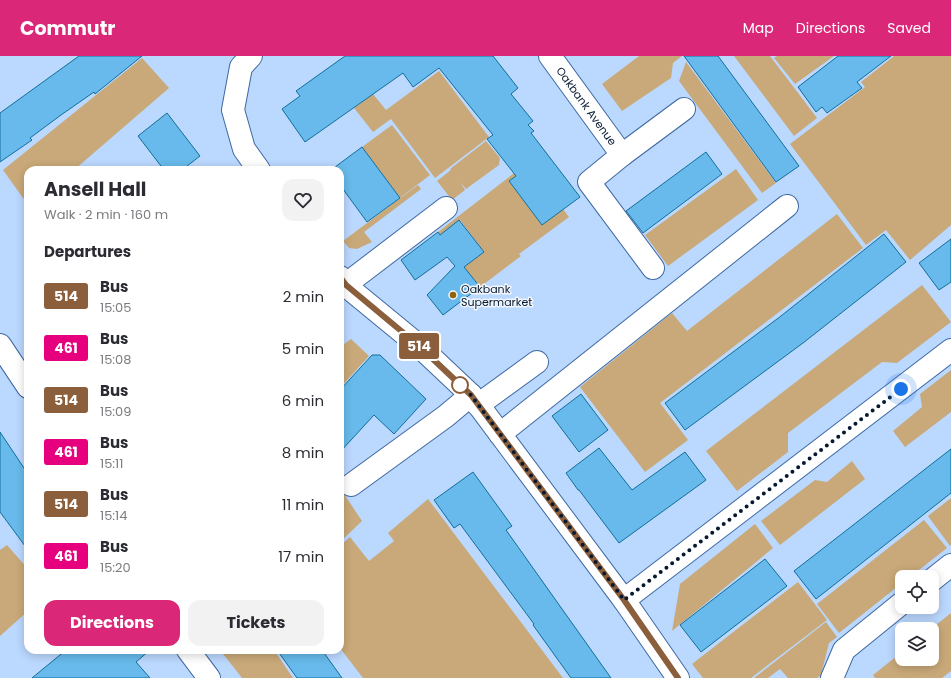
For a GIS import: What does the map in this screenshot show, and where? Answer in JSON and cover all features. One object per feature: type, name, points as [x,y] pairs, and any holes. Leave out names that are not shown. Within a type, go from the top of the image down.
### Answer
[{"type":"street","points":[[251,56],[241,68],[233,110],[244,149],[256,166]]},
{"type":"street","name":"Oakbank Avenue","points":[[550,56],[622,155]]},
{"type":"street","name":"Oakbank Avenue","points":[[653,268],[590,182],[622,155],[684,109]]},
{"type":"street","points":[[500,434],[787,206]]},
{"type":"street","points":[[344,280],[446,208]]},
{"type":"street","points":[[344,282],[418,345],[474,400],[624,600],[678,678]]},
{"type":"street","points":[[0,345],[24,381]]},
{"type":"street","points":[[624,600],[951,350]]},
{"type":"street","points":[[351,485],[446,416],[537,362]]},
{"type":"street","points":[[939,574],[951,565]]},
{"type":"street","points":[[832,678],[844,650],[895,609]]},
{"type":"street","points":[[191,654],[209,678]]},
{"type":"shaded area","points":[[639,56],[682,56],[673,63],[671,78],[622,111],[602,84]]},
{"type":"shaded area","points":[[734,56],[770,56],[817,118],[794,136]]},
{"type":"shaded area","points":[[777,56],[834,56],[795,84],[774,58]]},
{"type":"shaded area","points":[[894,56],[951,56],[951,225],[910,260],[886,230],[866,245],[790,144],[865,87],[861,82]]},
{"type":"shaded area","points":[[142,58],[169,88],[79,166],[24,166],[24,199],[3,170]]},
{"type":"shaded area","points":[[686,62],[776,183],[762,193],[679,81]]},
{"type":"shaded area","points":[[439,71],[489,137],[435,178],[391,119],[373,132],[354,108],[373,94],[386,110]]},
{"type":"shaded area","points":[[392,125],[430,175],[400,198],[362,147]]},
{"type":"shaded area","points":[[486,141],[500,158],[499,165],[466,189],[461,183],[465,190],[452,200],[437,181]]},
{"type":"shaded area","points":[[544,150],[547,153],[509,181],[542,225],[563,209],[569,217],[519,254],[521,256],[480,287],[464,267],[484,252],[460,220],[440,235],[438,232]]},
{"type":"shaded area","points":[[736,169],[758,200],[668,266],[645,235]]},
{"type":"shaded area","points":[[418,185],[421,189],[364,232],[372,242],[357,249],[349,248],[344,240]]},
{"type":"shaded area","points":[[837,214],[863,248],[660,403],[688,440],[645,472],[580,387],[672,313],[687,331]]},
{"type":"shaded area","points":[[922,285],[951,322],[897,363],[882,362],[788,433],[788,452],[737,491],[706,451]]},
{"type":"shaded area","points":[[351,339],[369,356],[344,384],[344,344]]},
{"type":"shaded area","points":[[951,370],[951,412],[905,447],[893,431],[922,407],[920,394]]},
{"type":"shaded area","points":[[852,461],[865,479],[780,545],[761,521],[815,480],[827,482]]},
{"type":"shaded area","points":[[344,494],[362,521],[344,538]]},
{"type":"shaded area","points":[[951,498],[951,545],[950,546],[928,516]]},
{"type":"shaded area","points":[[428,499],[563,678],[363,678],[344,653],[344,542],[350,537],[369,561],[394,541],[388,533]]},
{"type":"shaded area","points":[[924,520],[947,548],[919,570],[895,570],[895,589],[839,633],[817,604]]},
{"type":"shaded area","points":[[755,524],[773,548],[672,631],[680,584]]},
{"type":"shaded area","points":[[7,545],[24,564],[24,615],[0,636],[0,550]]},
{"type":"shaded area","points":[[798,582],[827,620],[751,678],[703,678],[692,664]]},
{"type":"shaded area","points":[[951,613],[951,671],[942,678],[875,678],[873,675],[895,658],[895,666],[939,666],[939,623]]},
{"type":"shaded area","points":[[826,622],[837,637],[829,643],[821,675],[817,678],[788,678],[780,669],[768,678],[754,678]]},
{"type":"shaded area","points":[[223,654],[277,654],[293,678],[242,678]]},
{"type":"building","points":[[79,56],[142,56],[95,94],[94,92],[61,115],[30,138],[32,140],[0,162],[0,113]]},
{"type":"building","points":[[345,56],[493,56],[518,88],[511,94],[533,121],[528,125],[534,131],[531,133],[580,197],[542,225],[509,181],[516,176],[487,139],[493,135],[439,68],[413,87],[403,73],[305,142],[282,109],[300,96],[296,91]]},
{"type":"building","points":[[684,56],[718,56],[799,166],[776,182]]},
{"type":"building","points":[[838,56],[891,56],[857,82],[862,88],[827,113],[822,107],[816,112],[798,87]]},
{"type":"building","points":[[167,113],[200,156],[187,166],[161,166],[138,136]]},
{"type":"building","points":[[362,147],[400,198],[367,222],[344,190],[344,166],[336,166]]},
{"type":"building","points":[[706,152],[722,174],[643,233],[626,211]]},
{"type":"building","points":[[459,220],[484,252],[464,267],[480,287],[443,315],[427,295],[455,266],[447,257],[415,280],[401,260],[438,232],[440,235]]},
{"type":"building","points":[[884,234],[906,262],[803,343],[685,430],[665,403],[781,316]]},
{"type":"building","points":[[951,239],[951,282],[939,290],[919,263]]},
{"type":"building","points":[[372,355],[380,355],[426,399],[394,434],[374,415],[344,448],[344,386]]},
{"type":"building","points":[[581,394],[608,430],[579,452],[552,416]]},
{"type":"building","points":[[0,432],[24,468],[24,545],[0,512]]},
{"type":"building","points":[[599,448],[632,490],[685,452],[706,480],[619,543],[566,473]]},
{"type":"building","points":[[951,449],[951,493],[816,599],[794,571]]},
{"type":"building","points":[[473,472],[512,526],[506,530],[611,678],[571,678],[533,625],[534,624],[460,524],[454,528],[434,500]]},
{"type":"building","points":[[765,559],[787,586],[701,652],[680,625]]},
{"type":"building","points":[[61,654],[145,654],[136,662],[150,678],[32,678]]},
{"type":"building","points":[[280,654],[325,654],[342,678],[297,678]]},
{"type":"bus line","name":"514","points":[[344,282],[418,345],[471,395],[624,600],[678,678]]},
{"type":"place","name":"Oakbank Supermarket","points":[[453,295]]},
{"type":"route","points":[[460,385],[471,395],[624,600],[901,389]]}]
